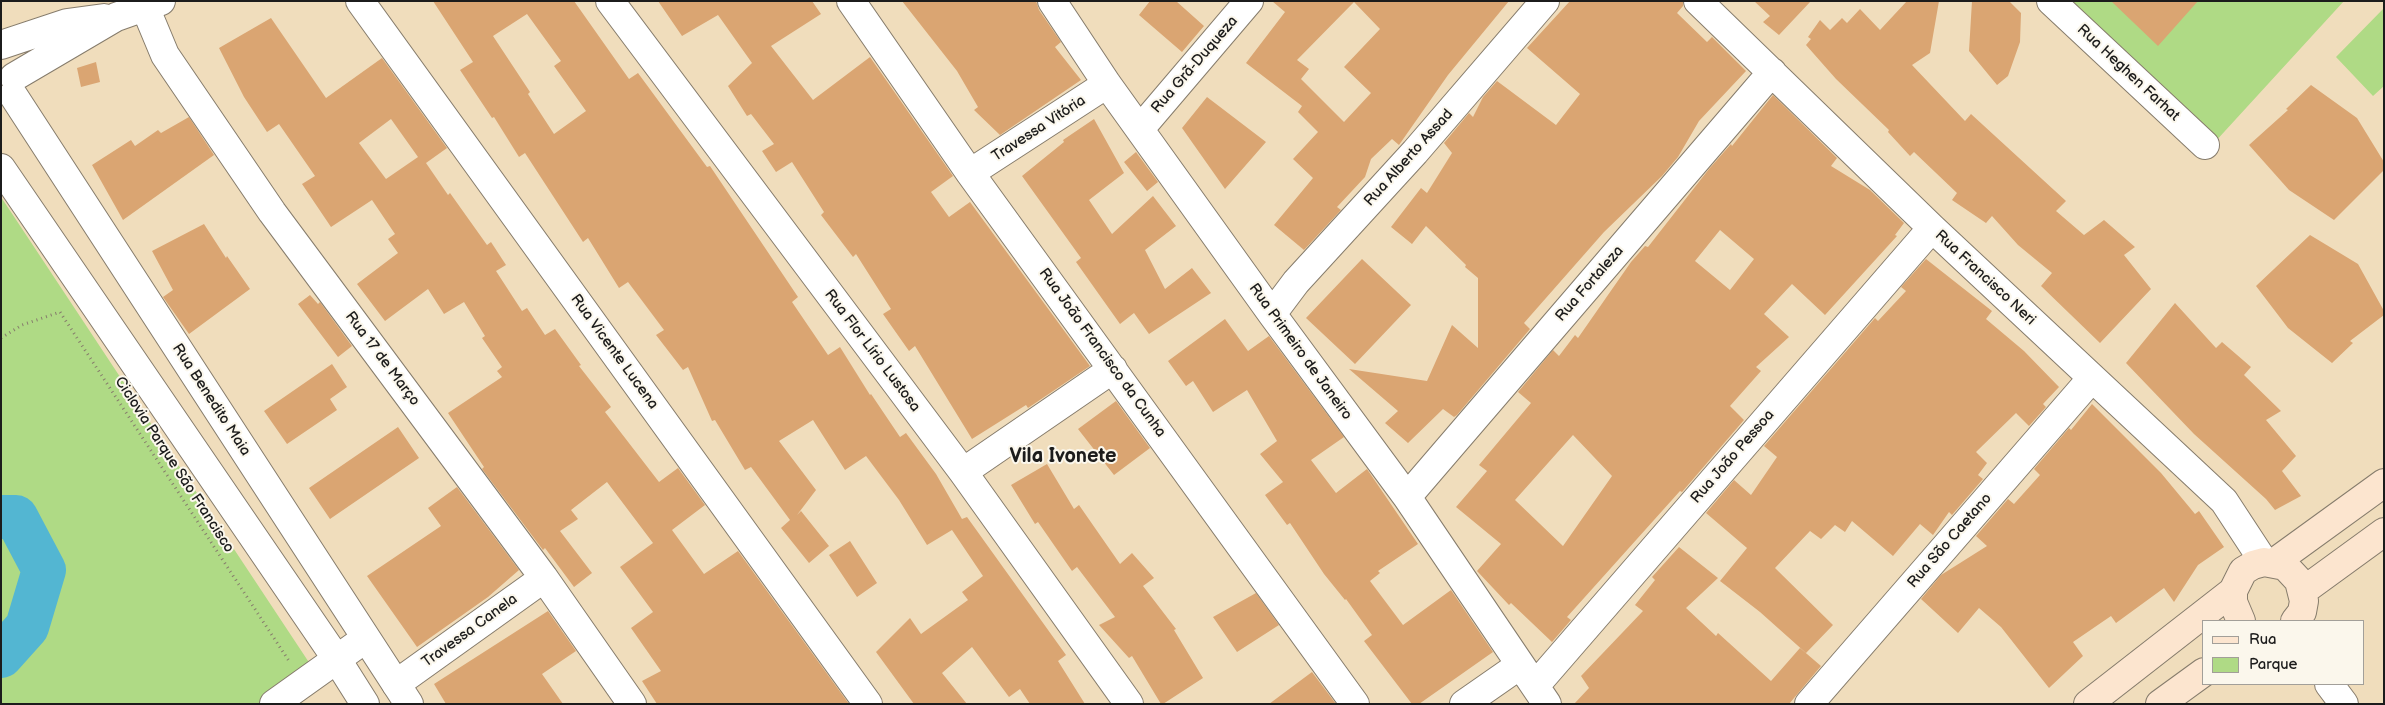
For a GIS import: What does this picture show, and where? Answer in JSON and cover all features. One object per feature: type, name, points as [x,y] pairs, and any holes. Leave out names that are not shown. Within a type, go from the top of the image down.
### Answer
[{"type":"main road","points":[[2241,620],[2232,602],[2233,590],[2237,580],[2244,571],[2253,565],[2269,562],[2384,483]]},
{"type":"main road","points":[[2303,591],[2384,532]]},
{"type":"main road","points":[[2269,562],[2285,566],[2293,572],[2303,591],[2302,612],[2296,620]]},
{"type":"main road","points":[[2088,704],[2233,590]]},
{"type":"main road","points":[[2160,704],[2202,673]]},
{"type":"street","name":"Rua Vicente Lucena","points":[[360,1],[868,704]]},
{"type":"street","name":"Rua Flor Lírio Lustosa","points":[[610,1],[963,472],[1129,704]]},
{"type":"street","name":"Rua João Francisco da Cunha","points":[[851,1],[970,172],[1354,704]]},
{"type":"street","name":"Rua Primeiro de Janeiro","points":[[1052,1],[1107,84],[1272,314],[1407,497],[1534,685]]},
{"type":"street","name":"Rua Grã-Duqueza","points":[[1140,129],[1250,1]]},
{"type":"street","name":"Rua Alberto Assad","points":[[1272,314],[1296,282],[1416,152],[1545,1]]},
{"type":"street","name":"Rua Francisco Neri","points":[[1698,1],[1932,228],[2224,501],[2269,562]]},
{"type":"street","name":"Rua Heghen Farhat","points":[[2051,1],[2205,146]]},
{"type":"street","points":[[1,45],[67,23],[116,17],[153,4]]},
{"type":"street","name":"Rua 17 de Março","points":[[153,4],[166,55],[272,212],[544,578],[632,704]]},
{"type":"street","points":[[7,86],[116,17]]},
{"type":"street","name":"Rua Fortaleza","points":[[1407,497],[1772,72]]},
{"type":"street","name":"Travessa Vitória","points":[[970,172],[1107,84]]},
{"type":"street","name":"Rua Benedito Maia","points":[[7,86],[402,694]]},
{"type":"street","points":[[1,168],[336,658],[365,704]]},
{"type":"street","name":"Rua João Pessoa","points":[[1464,704],[1534,685],[1932,228]]},
{"type":"street","points":[[963,472],[1113,369]]},
{"type":"street","name":"Rua São Caetano","points":[[1809,704],[2092,378]]},
{"type":"street","name":"Travessa Canela","points":[[402,694],[544,578]]},
{"type":"street","points":[[274,704],[365,639]]},
{"type":"street","points":[[2331,685],[2344,704]]},
{"type":"path","name":"Ciclovia Parque São Francisco","points":[[1,338],[22,325],[60,312],[303,685]]},
{"type":"green space","points":[[2066,1],[2344,1],[2214,143]]},
{"type":"green space","points":[[2384,8],[2384,86],[2373,96],[2336,57]]},
{"type":"green space","points":[[1,197],[314,670],[264,704],[1,704]]},
{"type":"building","points":[[433,1],[574,1],[629,79],[638,73],[707,167],[710,166],[798,297],[792,302],[828,355],[840,347],[870,395],[900,437],[906,433],[936,474],[962,519],[967,517],[1066,655],[1058,661],[1085,704],[1030,704],[1020,689],[1009,697],[972,647],[942,673],[967,704],[914,704],[876,652],[910,618],[921,634],[968,600],[962,592],[983,576],[952,530],[927,545],[899,500],[866,456],[845,470],[813,420],[779,441],[816,490],[797,515],[801,511],[829,546],[809,563],[781,528],[790,520],[751,467],[745,470],[715,420],[712,421],[688,367],[683,370],[656,335],[664,330],[628,282],[619,288],[588,238],[583,242],[525,153],[519,157],[494,117],[492,118],[460,70],[473,62]],"holes":[[[527,14],[561,61],[554,66],[586,111],[554,134],[528,94],[530,92],[493,36]]]},
{"type":"building","points":[[658,1],[812,1],[821,14],[771,46],[813,100],[870,57],[953,176],[931,192],[949,217],[970,202],[1090,366],[1028,408],[1026,405],[972,439],[915,346],[909,351],[883,314],[891,309],[856,254],[853,257],[821,215],[824,212],[792,162],[776,172],[762,151],[774,144],[751,114],[747,116],[728,86],[752,63],[718,15],[682,36]]},
{"type":"building","points":[[902,1],[1036,1],[1039,10],[1061,42],[1055,47],[1081,80],[1000,135],[974,110],[978,107],[957,71]]},
{"type":"building","points":[[1150,1],[1176,1],[1204,26],[1182,52],[1139,15]]},
{"type":"building","points":[[1272,1],[1509,1],[1448,75],[1399,145],[1392,139],[1371,159],[1365,177],[1337,207],[1341,210],[1304,250],[1274,225],[1313,178],[1293,159],[1318,132],[1298,112],[1302,106],[1246,63],[1285,12]],"holes":[[[1354,2],[1380,29],[1344,67],[1371,93],[1344,122],[1301,79],[1309,69],[1297,60]]]},
{"type":"building","points":[[1570,1],[1683,1],[1683,6],[1677,13],[1707,42],[1712,37],[1746,71],[1699,121],[1678,157],[1662,176],[1604,232],[1524,323],[1530,329],[1457,415],[1454,417],[1443,409],[1408,443],[1385,423],[1398,411],[1349,369],[1427,381],[1452,325],[1478,348],[1478,278],[1426,226],[1412,244],[1391,227],[1421,188],[1427,193],[1452,153],[1444,143],[1469,113],[1473,117],[1483,97],[1497,81],[1556,125],[1580,94],[1527,48]]},
{"type":"building","points":[[1754,1],[1811,1],[1779,35],[1763,22],[1770,16]]},
{"type":"building","points":[[1907,1],[1939,1],[1930,53],[1912,65],[1965,121],[1971,114],[2066,201],[2056,211],[2084,235],[2104,220],[2135,247],[2124,255],[2151,289],[2100,343],[2041,286],[2052,273],[2018,245],[1992,216],[1986,223],[1952,200],[1957,193],[1914,152],[1910,156],[1888,132],[1889,130],[1836,79],[1806,45],[1811,39],[1808,37],[1820,20],[1830,30],[1842,18],[1847,23],[1860,9],[1880,30]]},
{"type":"building","points":[[1972,1],[2009,1],[2021,13],[2020,42],[2008,76],[1997,85],[1969,51]]},
{"type":"building","points":[[2111,1],[2198,1],[2158,46]]},
{"type":"building","points":[[271,18],[326,98],[382,58],[447,148],[426,163],[487,245],[491,242],[506,265],[496,271],[522,311],[527,308],[545,335],[555,329],[581,365],[579,366],[611,407],[605,412],[659,482],[678,468],[705,505],[672,530],[704,574],[738,551],[849,704],[657,704],[642,681],[661,671],[631,628],[653,612],[620,567],[653,543],[607,482],[571,510],[578,519],[560,531],[592,573],[574,587],[545,548],[543,550],[482,469],[484,467],[448,413],[502,377],[497,371],[502,367],[482,338],[485,336],[464,302],[444,314],[428,289],[385,321],[357,284],[398,253],[388,239],[395,234],[372,200],[331,227],[302,184],[315,176],[279,124],[267,132],[244,97],[219,48]],"holes":[[[391,119],[418,157],[386,179],[359,143]]]},
{"type":"building","points":[[96,62],[100,82],[81,87],[77,68]]},
{"type":"building","points":[[2311,85],[2357,118],[2384,162],[2384,170],[2334,220],[2289,190],[2249,145],[2288,110],[2286,109]]},
{"type":"building","points":[[1773,95],[1837,158],[1831,166],[1870,190],[1904,223],[1895,235],[1897,236],[1825,315],[1792,284],[1764,314],[1789,337],[1756,367],[1761,371],[1730,406],[1744,420],[1682,492],[1680,491],[1567,617],[1571,620],[1552,642],[1511,603],[1509,605],[1477,571],[1501,544],[1456,507],[1487,471],[1479,465],[1531,403],[1518,392],[1553,350],[1559,356],[1575,335],[1578,338],[1631,262],[1645,246],[1648,247],[1709,169],[1731,144],[1732,146]],"holes":[[[1720,230],[1754,259],[1730,290],[1695,261]],[[1573,435],[1612,476],[1563,546],[1515,500]]]},
{"type":"building","points":[[1207,97],[1266,142],[1225,189],[1182,128]]},
{"type":"building","points":[[189,117],[214,155],[123,220],[92,165],[131,140],[135,146],[158,130],[161,133]]},
{"type":"building","points":[[1094,119],[1124,173],[1089,200],[1112,234],[1153,196],[1176,226],[1145,250],[1165,289],[1192,268],[1211,293],[1149,334],[1134,313],[1120,324],[1076,262],[1081,258],[1022,176],[1064,142],[1063,140]]},
{"type":"building","points":[[1136,152],[1158,182],[1147,191],[1124,162]]},
{"type":"building","points":[[204,224],[226,258],[227,256],[250,289],[189,334],[163,297],[173,290],[152,251]]},
{"type":"building","points":[[2310,235],[2358,264],[2384,311],[2384,315],[2350,341],[2353,343],[2332,363],[2288,328],[2256,286]]},
{"type":"building","points":[[1362,259],[1411,305],[1355,364],[1306,318]]},
{"type":"building","points":[[1926,259],[1992,311],[1986,319],[2024,351],[2059,387],[2043,404],[2046,407],[2029,426],[2016,413],[1976,452],[1987,463],[1978,475],[1983,479],[1952,515],[1949,512],[1933,535],[1920,524],[1893,556],[1852,521],[1845,532],[1835,525],[1821,539],[1810,531],[1775,568],[1833,625],[1806,653],[1760,612],[1720,581],[1747,548],[1706,513],[1734,480],[1751,495],[1777,457],[1764,446],[1875,318],[1878,321],[1906,291],[1901,287]]},
{"type":"building","points":[[310,295],[318,304],[320,302],[352,346],[338,357],[298,304]]},
{"type":"building","points":[[2175,303],[2216,348],[2222,342],[2251,367],[2244,375],[2281,411],[2266,420],[2296,456],[2282,471],[2301,496],[2275,510],[2266,499],[2194,434],[2126,363]]},
{"type":"building","points":[[1225,319],[1248,351],[1269,336],[1344,437],[1311,460],[1336,493],[1367,469],[1418,544],[1378,571],[1380,573],[1370,581],[1403,625],[1451,590],[1493,652],[1419,704],[1412,704],[1364,641],[1372,635],[1346,599],[1324,574],[1290,523],[1287,525],[1265,495],[1283,482],[1260,454],[1277,441],[1247,390],[1213,412],[1193,381],[1186,386],[1168,361]]},
{"type":"building","points":[[332,364],[347,387],[330,399],[337,410],[287,444],[264,411]]},
{"type":"building","points":[[1116,401],[1150,448],[1114,475],[1078,429]]},
{"type":"building","points":[[2092,404],[2161,473],[2195,514],[2199,511],[2224,547],[2198,565],[2174,602],[2164,588],[2116,623],[2111,616],[2073,642],[2083,656],[2049,688],[2001,627],[1979,608],[1958,633],[1921,599],[1941,575],[1987,546],[1976,536],[2008,499],[2014,504],[2040,475],[2034,469],[2069,428],[2071,430]]},
{"type":"building","points":[[398,427],[419,458],[330,519],[309,488]]},
{"type":"building","points":[[1047,464],[1074,509],[1079,505],[1120,564],[1132,553],[1154,578],[1143,586],[1176,629],[1174,630],[1203,678],[1163,704],[1161,704],[1132,656],[1129,658],[1099,625],[1115,617],[1077,567],[1072,571],[1038,522],[1035,524],[1011,485]]},
{"type":"building","points":[[457,487],[519,570],[488,597],[417,647],[367,576],[441,526],[428,508]]},
{"type":"building","points":[[850,541],[877,583],[857,597],[829,555]]},
{"type":"building","points":[[1679,547],[1718,578],[1686,608],[1716,636],[1718,633],[1771,681],[1800,648],[1821,666],[1789,704],[1574,704],[1589,688],[1581,676],[1643,611],[1635,605],[1655,580],[1652,577]]},
{"type":"building","points":[[1256,593],[1279,625],[1237,652],[1213,617]]},
{"type":"building","points":[[548,611],[576,651],[542,674],[563,704],[446,704],[434,684]]},
{"type":"building","points":[[1312,672],[1336,704],[1269,704]]},
{"type":"waterway","points":[[1,517],[16,517],[44,570],[27,627],[1,656]]},
{"type":"district","name":"Vila Ivonete","points":[[1063,457]]}]
